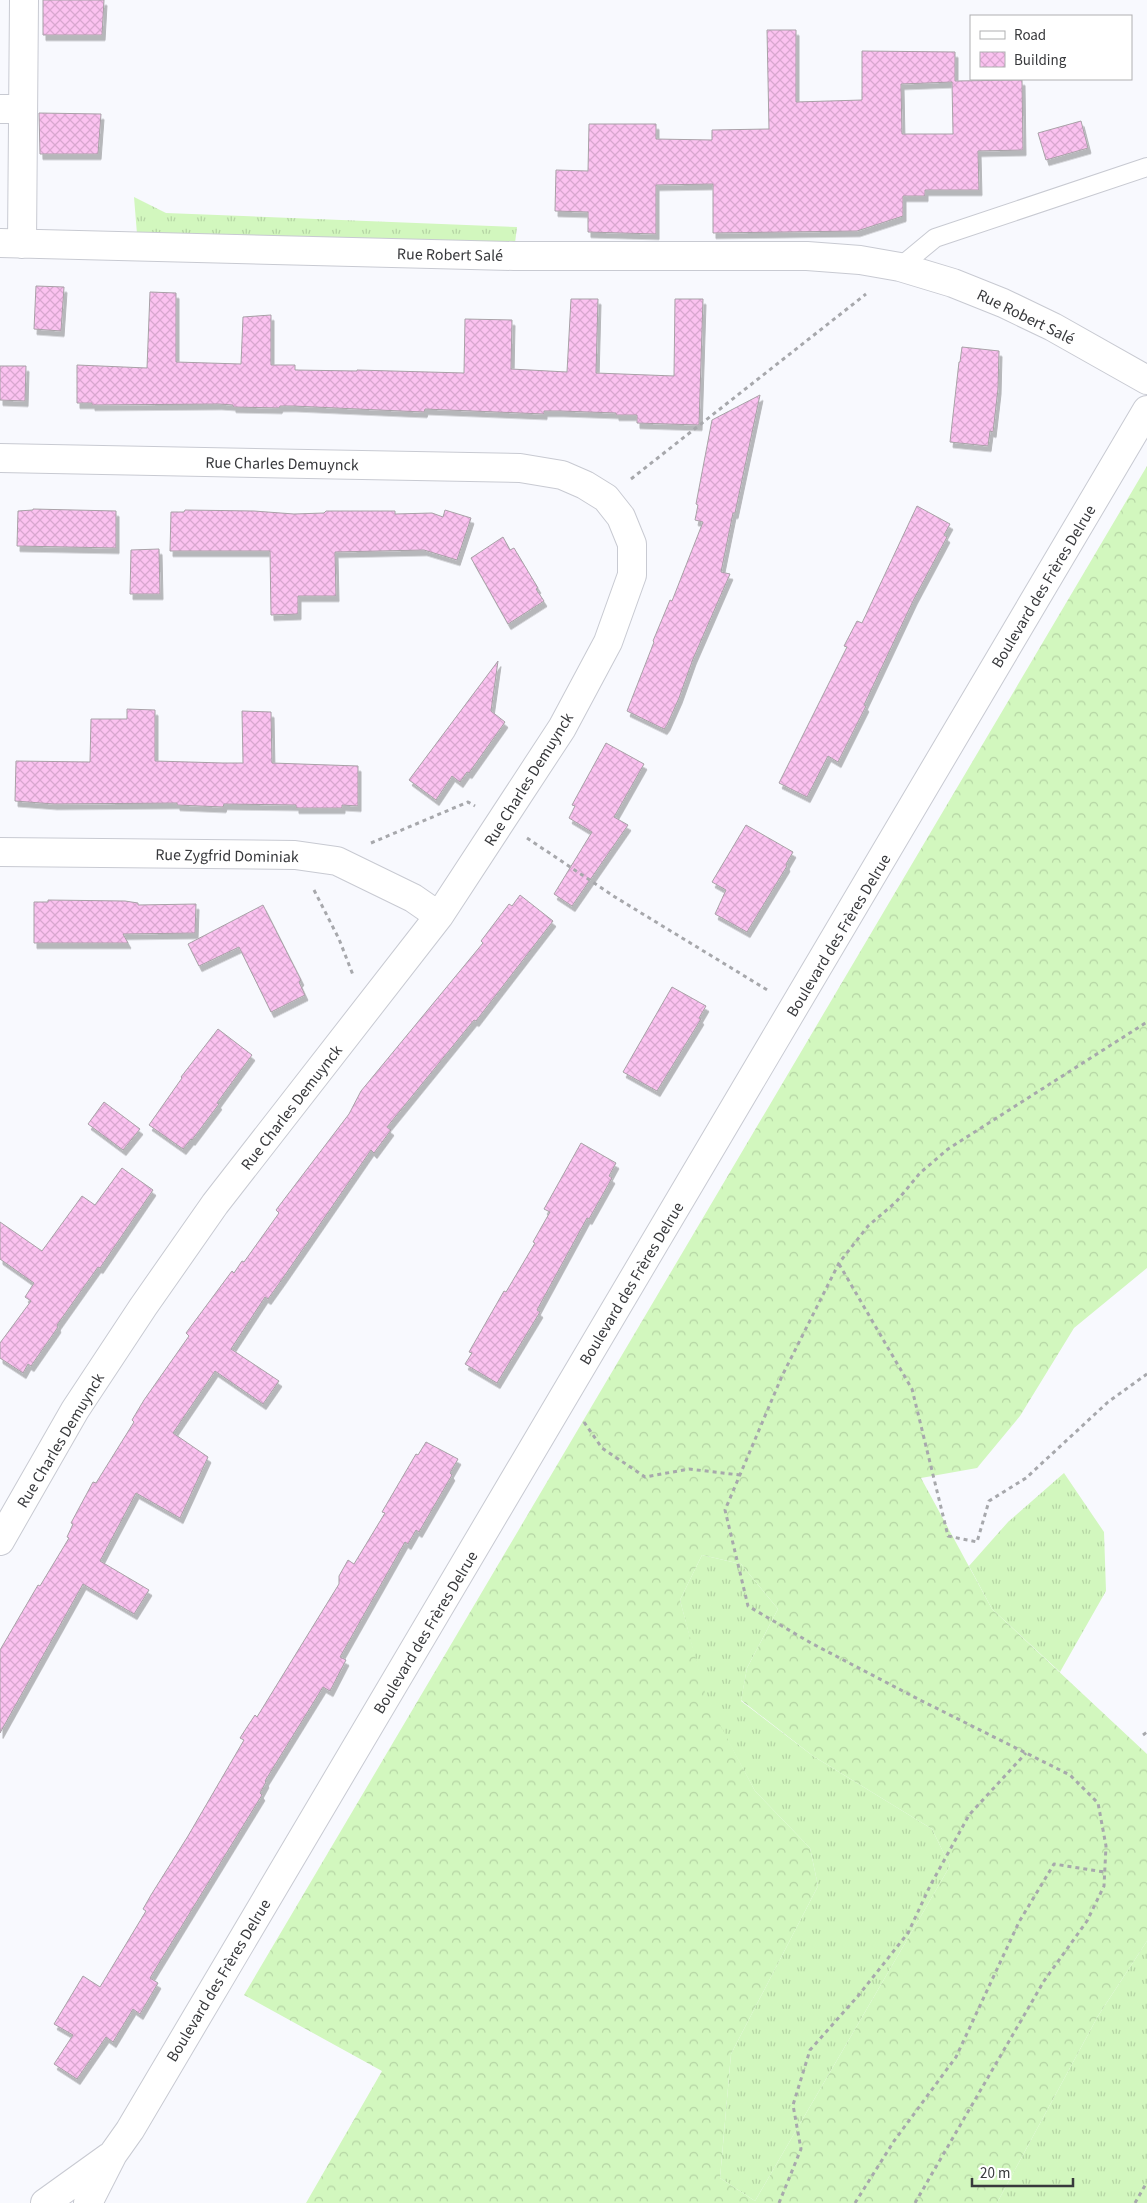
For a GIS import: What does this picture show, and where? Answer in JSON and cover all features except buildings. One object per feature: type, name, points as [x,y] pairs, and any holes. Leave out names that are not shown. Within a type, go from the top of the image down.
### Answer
[{"type":"street","points":[[11,244],[11,109],[24,0]]},
{"type":"street","name":"Rue Robert Salé","points":[[11,244],[514,256],[807,256],[860,260],[900,267],[953,283],[1004,303],[1053,327],[1147,380]]},
{"type":"street","name":"Boulevard des Frères Delrue","points":[[88,2203],[113,2154],[130,2130],[1147,410]]},
{"type":"street","name":"Rue Charles Demuynck","points":[[0,458],[520,468],[562,475],[585,485],[606,498],[621,517],[632,544],[632,574],[622,608],[608,642],[562,728],[440,916],[216,1204],[143,1307],[75,1410],[0,1541]]},
{"type":"street","name":"Rue Zygfrid Dominiak","points":[[0,852],[295,854],[337,861],[413,898],[440,916]]},
{"type":"street","name":"Boulevard des Frères Delrue","points":[[45,2203],[113,2154]]},
{"type":"lane","points":[[900,267],[935,238],[1147,167]]},
{"type":"path","points":[[606,498],[900,267]]},
{"type":"path","points":[[337,861],[384,836],[468,802],[795,1008]]},
{"type":"path","points":[[295,854],[339,939],[366,1011]]},
{"type":"path","points":[[915,2203],[1044,1981],[1087,1921],[1104,1886],[1106,1846],[1098,1803],[1070,1775],[811,1643],[748,1606],[725,1510],[782,1376],[839,1263],[868,1226],[896,1202],[920,1173],[948,1149],[1147,1022]]},
{"type":"path","points":[[839,1263],[912,1389],[948,1536],[977,1542],[989,1501],[1026,1478],[1108,1402],[1147,1374]]},
{"type":"path","points":[[566,1394],[602,1448],[645,1477],[690,1469],[740,1475]]},
{"type":"path","points":[[1144,1735],[1147,1732]]},
{"type":"path","points":[[779,2203],[801,2149],[793,2106],[810,2050],[858,1996],[908,1933],[930,1886],[969,1815],[1026,1754]]},
{"type":"path","points":[[856,2203],[894,2141],[956,2057],[1019,1922],[1054,1864],[1104,1872]]},
{"type":"path","points":[[1135,2203],[1147,2182]]},
{"type":"green space","points":[[134,197],[166,213],[517,227],[515,243],[137,234]]},
{"type":"green space","points":[[1147,466],[1147,1268],[1074,1328],[1020,1416],[977,1468],[921,1478],[992,1609],[1147,1754],[1147,1941],[1098,2016],[997,2203],[306,2203],[382,2071],[244,1995]],"holes":[[[702,1555],[741,1564],[778,1609],[747,1668],[741,1700],[813,1756],[932,1829],[950,1866],[755,2201],[720,2178],[731,2054],[818,1886],[810,1848],[755,1791],[707,1700],[680,1600]]]},
{"type":"green space","points":[[1064,1473],[1104,1532],[1106,1591],[1060,1672],[992,1609],[969,1566],[1008,1522]]},
{"type":"green space","points":[[702,1555],[741,1564],[778,1609],[747,1668],[741,1701],[813,1756],[932,1829],[950,1866],[755,2201],[720,2178],[731,2054],[818,1886],[810,1848],[755,1791],[706,1700],[680,1600]]},
{"type":"green space","points":[[1147,1941],[1147,2203],[997,2203],[1098,2016]]}]
